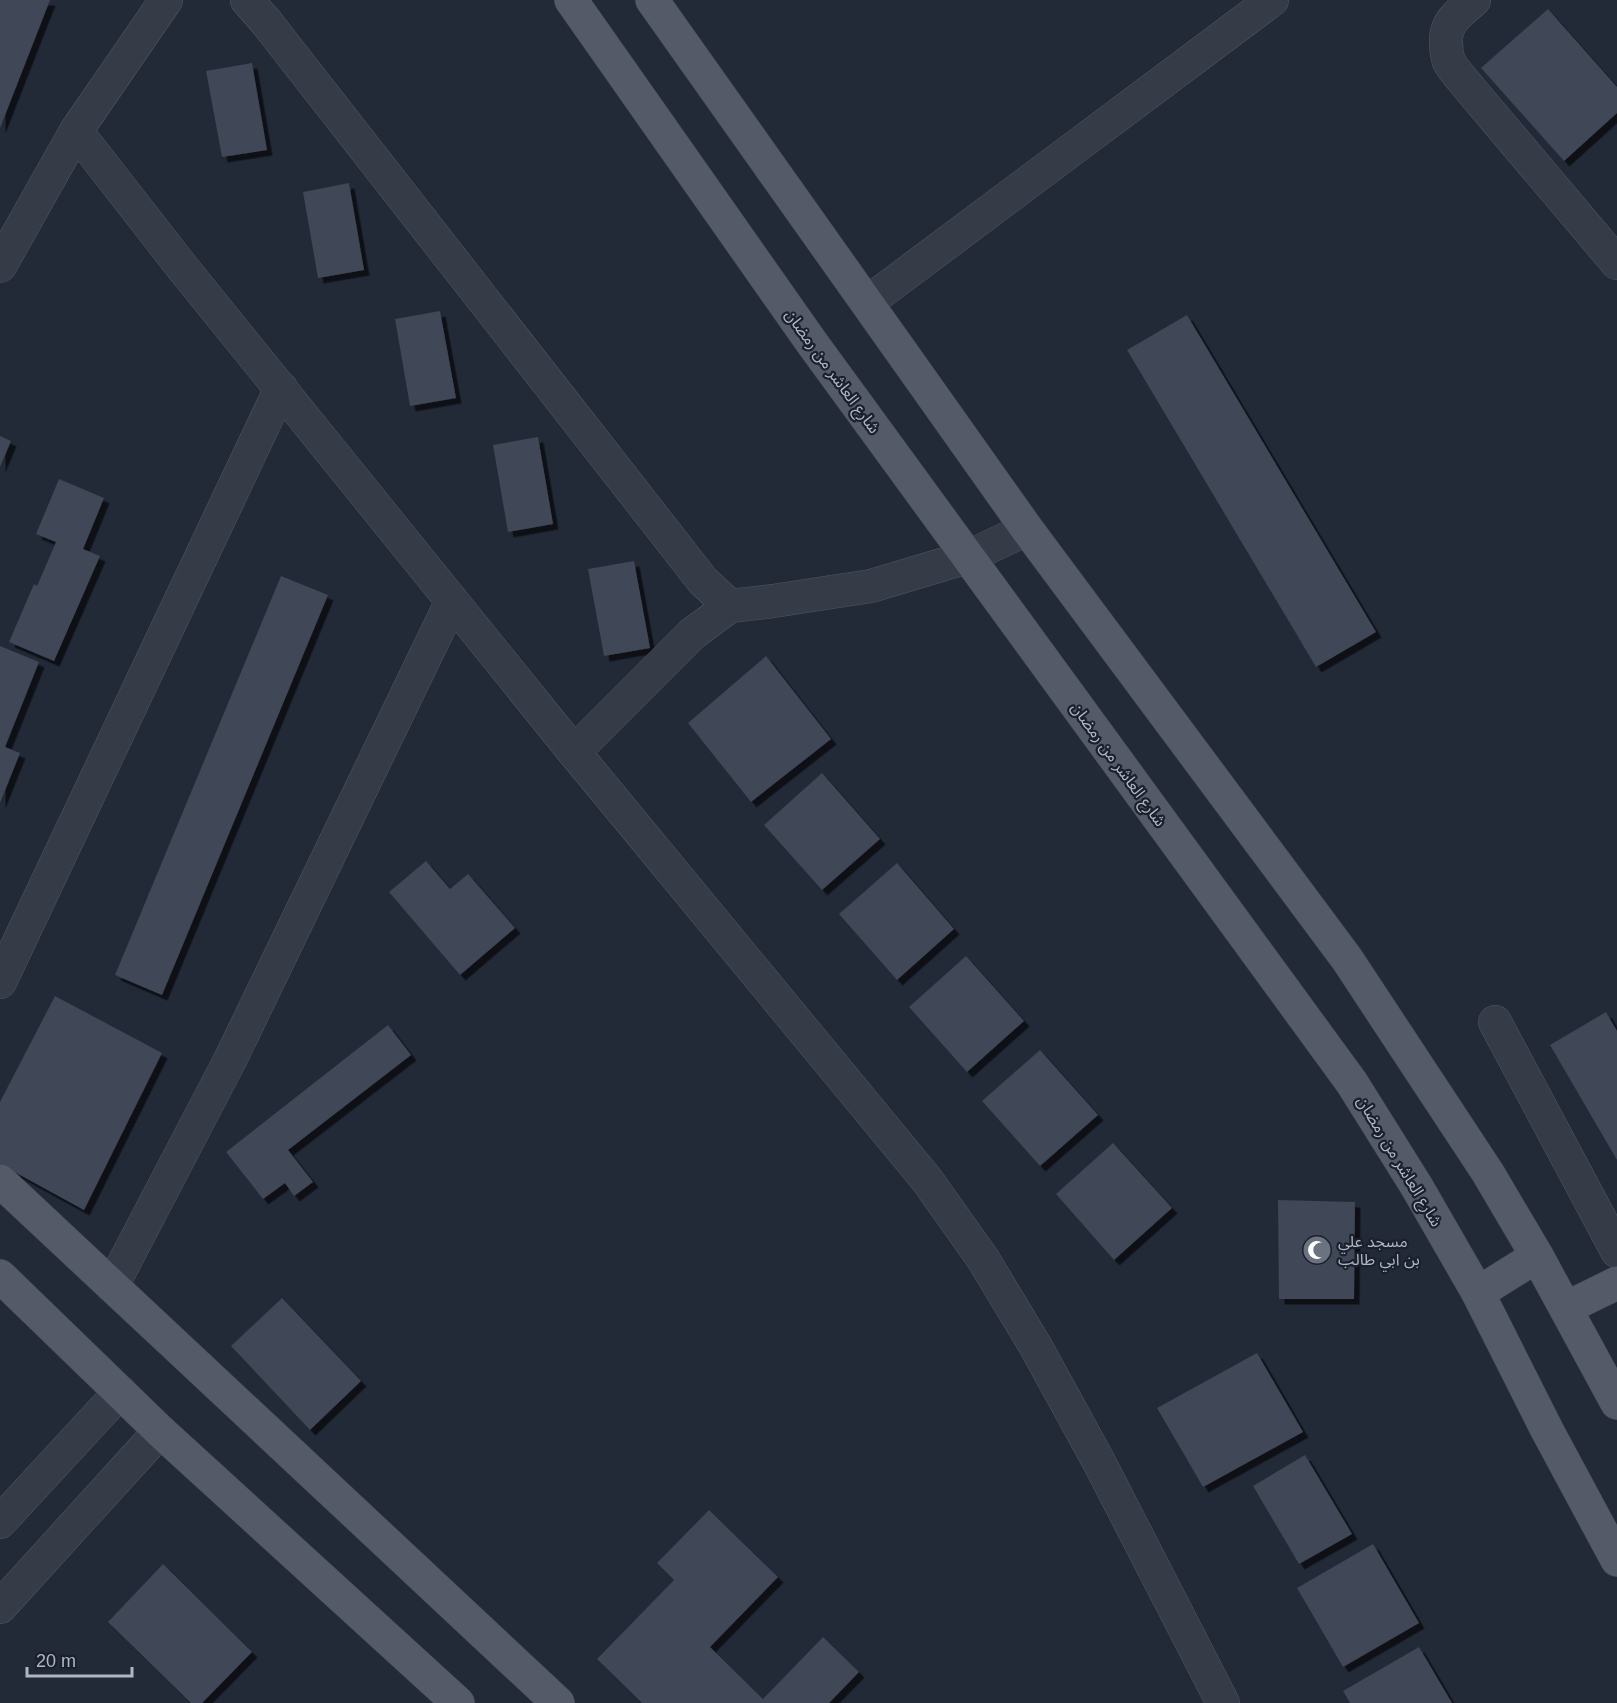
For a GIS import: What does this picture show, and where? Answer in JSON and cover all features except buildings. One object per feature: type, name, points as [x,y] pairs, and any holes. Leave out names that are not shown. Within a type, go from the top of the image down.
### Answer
[{"type":"main road","name":"شارع العاشر من رمضان","points":[[571,0],[812,343],[1352,1083],[1417,1187],[1478,1293],[1547,1430],[1617,1560]]},
{"type":"main road","points":[[652,0],[1027,529],[1347,959],[1488,1173],[1537,1256],[1617,1403]]},
{"type":"main road","points":[[0,1181],[558,1703]]},
{"type":"main road","points":[[1478,1293],[1537,1256]]},
{"type":"main road","points":[[0,1276],[160,1431],[458,1703]]},
{"type":"main road","points":[[1566,1308],[1617,1283]]},
{"type":"street","points":[[0,266],[76,131],[166,0]]},
{"type":"street","points":[[247,0],[703,581],[730,606]]},
{"type":"street","points":[[868,303],[1272,0]]},
{"type":"street","points":[[1474,0],[1450,23],[1446,34],[1449,61],[1470,89],[1617,262]]},
{"type":"street","points":[[76,131],[182,267],[574,752],[927,1180],[983,1259],[1036,1347],[1099,1462],[1223,1703]]},
{"type":"street","points":[[0,982],[281,388]]},
{"type":"street","points":[[574,752],[692,634],[730,606],[870,586],[968,557],[1027,529]]},
{"type":"street","points":[[112,1286],[230,1060],[452,601]]},
{"type":"street","points":[[1496,1022],[1617,1251]]},
{"type":"street","points":[[0,1522],[120,1392]]},
{"type":"street","points":[[0,1607],[160,1431]]},
{"type":"place","name":"مسجد علي بن ابي طالب","points":[[1317,1250]]}]
